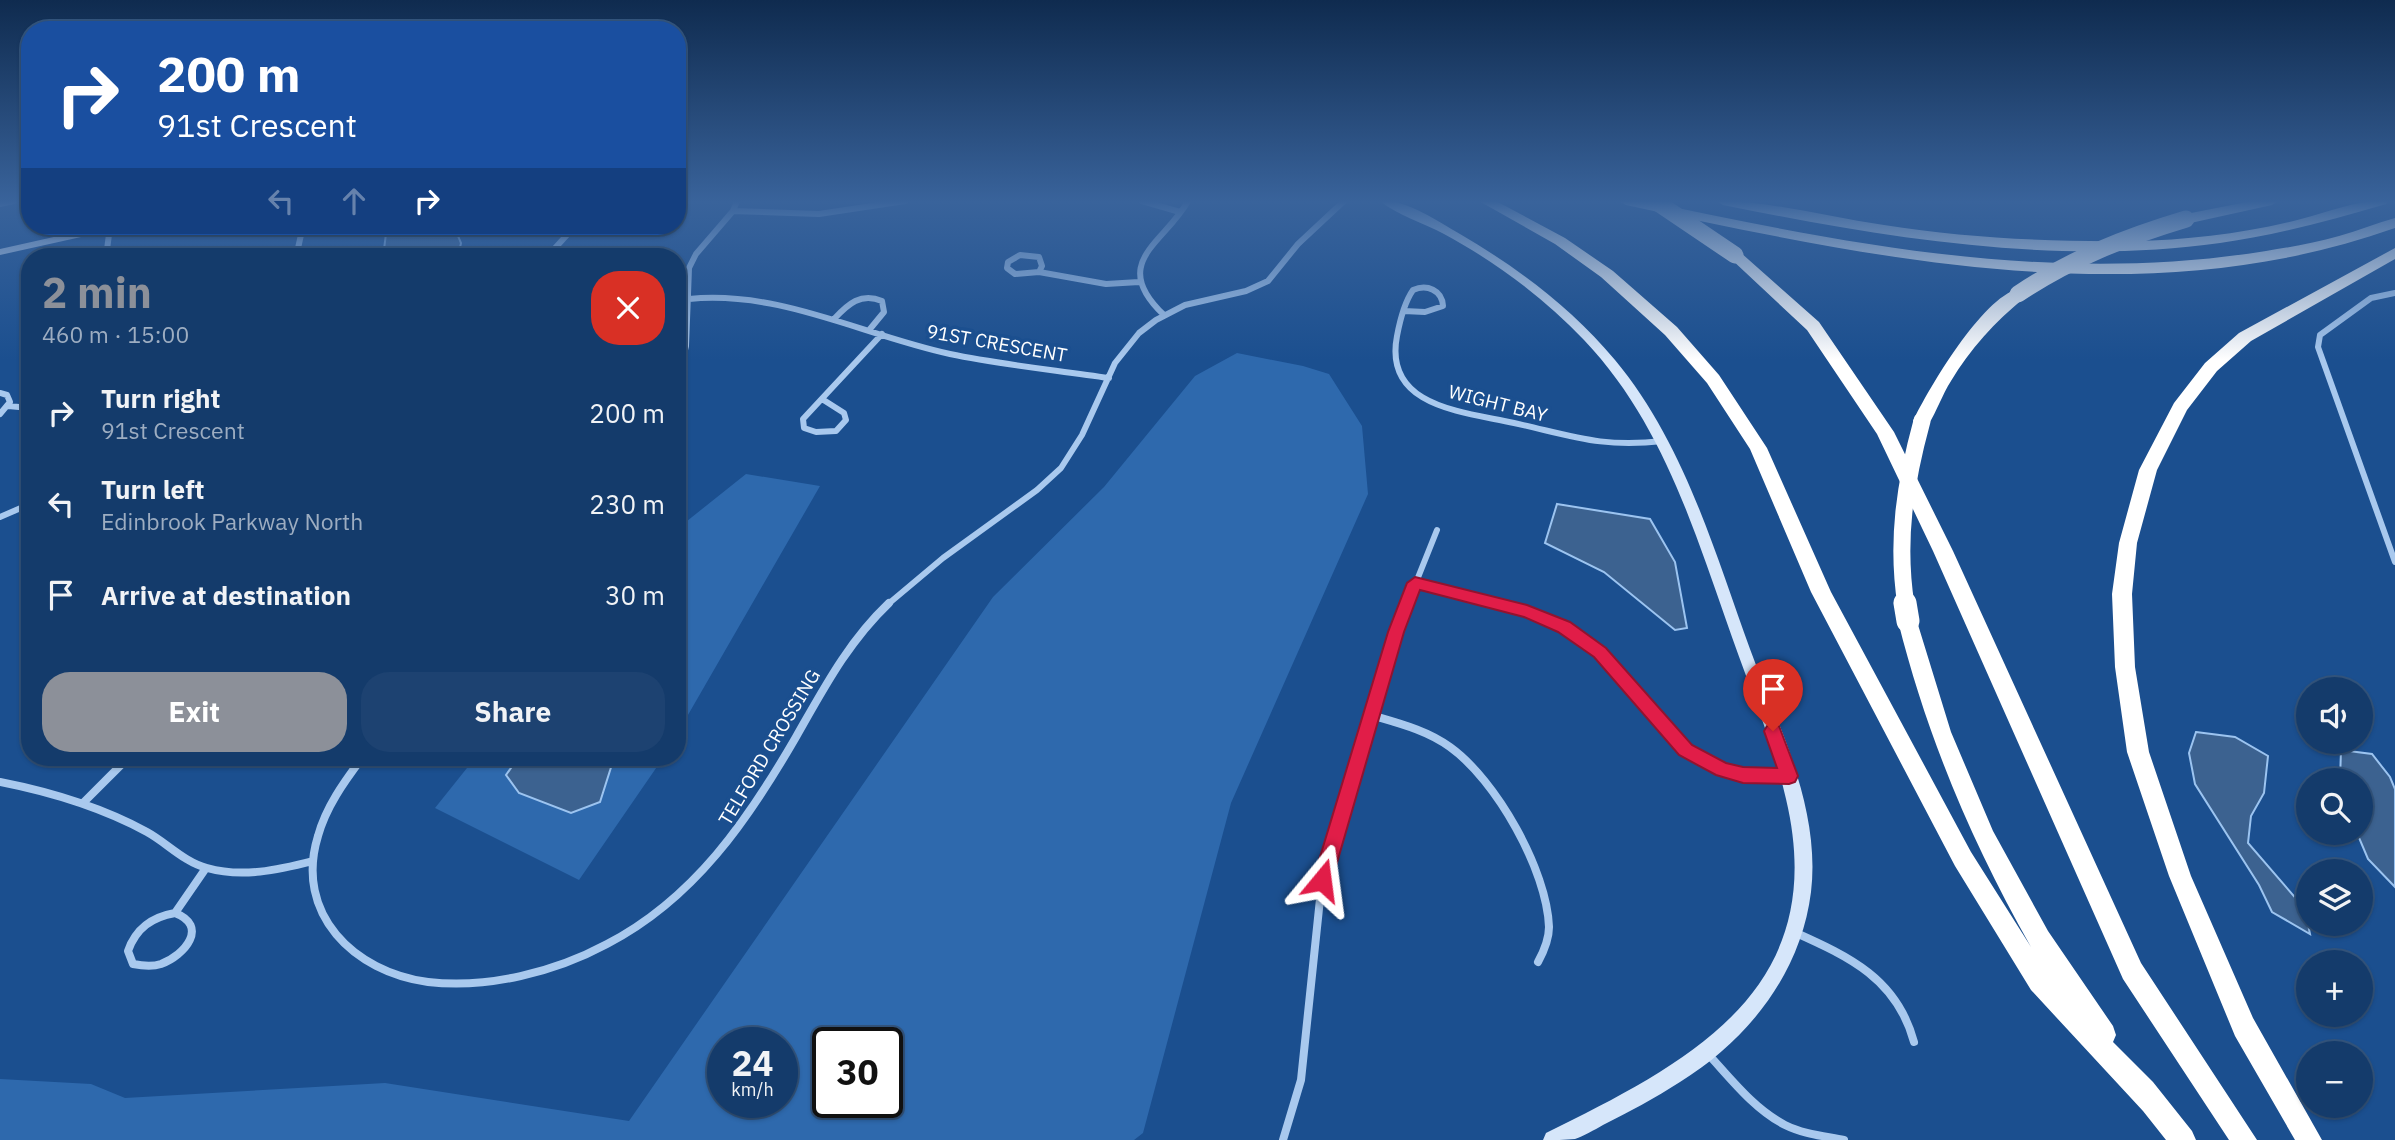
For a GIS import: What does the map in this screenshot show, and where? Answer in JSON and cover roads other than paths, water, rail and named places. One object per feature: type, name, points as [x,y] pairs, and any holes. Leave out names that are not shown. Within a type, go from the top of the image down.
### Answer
[{"type":"highway","points":[[1579,254],[1630,292],[1671,331],[1694,355],[1732,406],[1758,448],[1821,592],[1963,859],[2040,982],[2151,1101],[2183,1140]]},
{"type":"highway","points":[[1735,254],[1813,326],[1885,432],[1943,551],[2132,971],[2244,1140]]},
{"type":"highway","points":[[1900,254],[1970,263],[2079,268],[2163,266],[2241,260],[2272,254]]},
{"type":"highway","points":[[2083,254],[2059,266],[1999,309],[1960,350],[1939,384],[1922,421],[1908,470],[1902,511],[1900,560],[1908,621],[1937,727],[1962,792],[1996,861],[2038,936],[2090,1016],[2151,1101]]},
{"type":"highway","points":[[2309,1140],[2244,1027],[2180,876],[2138,752],[2125,667],[2124,581],[2128,543],[2148,470],[2180,407],[2211,367],[2245,337],[2393,254]]},
{"type":"street","points":[[686,349],[689,268],[696,254]]},
{"type":"street","points":[[1148,254],[1140,269],[1139,282],[1149,302],[1164,315]]},
{"type":"street","name":"TELFORD CROSSING","points":[[313,861],[315,891],[322,916],[337,939],[358,958],[385,971],[418,980],[454,983],[493,980],[534,973],[611,943],[678,896],[725,848],[785,757],[825,684],[862,630],[878,613],[911,582],[1045,484],[1063,465],[1077,446],[1109,378],[1131,341],[1164,315],[1202,299],[1253,288],[1271,279],[1290,254]]},
{"type":"street","points":[[1486,254],[1549,300],[1612,364],[1649,416],[1663,441],[1692,507],[1789,776],[1804,855],[1802,884],[1793,932],[1783,961],[1758,1002],[1733,1032],[1708,1054],[1613,1110],[1553,1140]]},
{"type":"street","points":[[1039,272],[1042,261],[1033,255],[1020,255],[1008,262],[1007,268],[1015,274],[1039,272],[1106,284],[1139,282]]},
{"type":"street","name":"WIGHT BAY","points":[[1405,312],[1437,310],[1443,306],[1444,300],[1436,291],[1415,289],[1408,298],[1396,341],[1397,366],[1414,390],[1436,404],[1464,414],[1519,424],[1581,440],[1608,444],[1663,441]]},
{"type":"street","points":[[2395,293],[2371,298],[2319,335],[2318,346],[2395,562]]},
{"type":"street","name":"91ST CRESCENT","points":[[689,299],[718,296],[750,298],[834,318],[949,354],[1109,378]]},
{"type":"street","points":[[834,318],[851,302],[866,297],[876,298],[882,301],[884,312],[870,329]]},
{"type":"street","points":[[821,399],[837,404],[847,417],[845,424],[837,430],[824,434],[813,433],[804,428],[803,419],[821,399],[882,334]]},
{"type":"street","points":[[0,393],[10,398],[8,406],[0,414]]},
{"type":"street","points":[[8,406],[21,407]]},
{"type":"street","points":[[0,516],[21,508]]},
{"type":"street","points":[[1283,1140],[1301,1080],[1322,880],[1396,632],[1437,530]]},
{"type":"street","points":[[1415,583],[1519,609],[1564,627],[1600,652],[1685,750],[1714,766],[1743,775],[1789,776]]},
{"type":"street","points":[[1371,715],[1424,732],[1459,754],[1506,816],[1532,863],[1548,908],[1547,943],[1538,962]]},
{"type":"street","points":[[85,802],[120,766]]},
{"type":"street","points":[[0,782],[85,802],[131,824],[206,868],[245,873],[267,872],[313,861],[319,834],[328,812],[357,766]]},
{"type":"street","points":[[175,912],[189,917],[192,923],[193,930],[186,946],[160,965],[141,967],[133,964],[128,951],[136,933],[154,918],[175,912],[206,868]]},
{"type":"street","points":[[1793,932],[1854,960],[1875,975],[1906,1016],[1914,1042]]},
{"type":"street","points":[[1708,1054],[1758,1106],[1785,1125],[1844,1140]]}]
